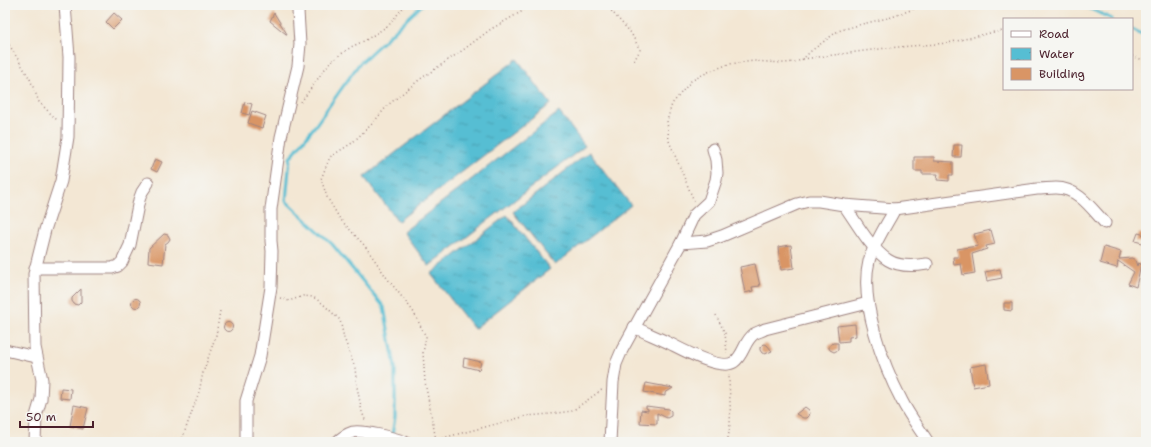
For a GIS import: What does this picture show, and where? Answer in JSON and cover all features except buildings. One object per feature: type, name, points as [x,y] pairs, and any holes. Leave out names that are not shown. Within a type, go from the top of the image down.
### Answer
[{"type":"street","points":[[35,442],[36,416],[41,399],[42,380],[36,356],[34,325],[34,274],[45,230],[61,181],[68,129],[69,57],[65,5]]},
{"type":"street","points":[[246,442],[246,401],[260,356],[271,287],[271,209],[281,137],[298,66],[300,44],[298,11]]},
{"type":"street","points":[[610,442],[613,382],[616,364],[634,327],[681,243],[694,215],[709,201],[717,173],[713,149]]},
{"type":"street","points":[[35,268],[112,268],[118,266],[122,262],[130,246],[139,200],[148,183]]},
{"type":"street","points":[[681,243],[707,241],[797,204],[809,201],[896,210],[1037,189],[1057,188],[1072,191],[1084,199],[1105,223]]},
{"type":"street","points":[[844,205],[875,248],[889,260],[905,266],[920,266],[927,264]]},
{"type":"street","points":[[896,210],[869,261],[867,276],[868,303],[880,351],[902,401],[928,442]]},
{"type":"street","points":[[634,327],[688,353],[718,363],[729,364],[734,362],[740,355],[745,344],[754,334],[765,329],[868,303]]},
{"type":"street","points":[[5,350],[36,356]]},
{"type":"street","points":[[337,442],[353,432],[378,435],[403,441]]},
{"type":"path","points":[[300,104],[330,62],[351,47],[366,40],[389,25],[405,5]]},
{"type":"path","points":[[436,440],[425,382],[423,353],[426,337],[413,311],[387,278],[365,246],[340,218],[328,197],[321,179],[330,157],[352,142],[373,123],[388,105],[419,80],[491,29],[521,12],[530,5]]},
{"type":"path","points":[[606,5],[631,33],[640,50],[633,63]]},
{"type":"path","points":[[803,59],[811,51],[838,31],[892,18],[924,5]]},
{"type":"path","points":[[694,215],[694,201],[669,140],[667,121],[672,104],[691,81],[708,72],[729,64],[754,61],[783,63],[796,62],[803,59],[887,48],[948,43],[1003,31]]},
{"type":"path","points":[[5,38],[30,79],[39,102],[52,116],[68,129]]},
{"type":"path","points":[[1133,56],[1146,61]]},
{"type":"path","points":[[271,287],[279,298],[289,301],[303,296],[313,297],[322,303],[340,320],[344,338],[355,368],[362,412],[378,435]]},
{"type":"path","points":[[181,442],[199,392],[203,373],[216,335],[220,311]]},
{"type":"path","points":[[716,315],[725,333],[729,364],[731,414],[727,442]]},
{"type":"path","points":[[427,442],[527,416],[572,410],[596,392],[613,382]]},
{"type":"water","points":[[517,59],[551,104],[398,221],[364,177]]},
{"type":"water","points":[[559,112],[585,146],[429,266],[403,232]]},
{"type":"water","points":[[589,152],[631,205],[555,265],[513,212]]},
{"type":"water","points":[[507,215],[550,269],[474,329],[431,274]]},
{"type":"waterway","points":[[392,435],[395,418],[395,367],[384,307],[332,244],[286,201],[290,158],[315,126],[359,64],[422,5]]},
{"type":"waterway","points":[[1082,5],[1110,18]]},
{"type":"waterway","points":[[1133,30],[1146,36]]}]
